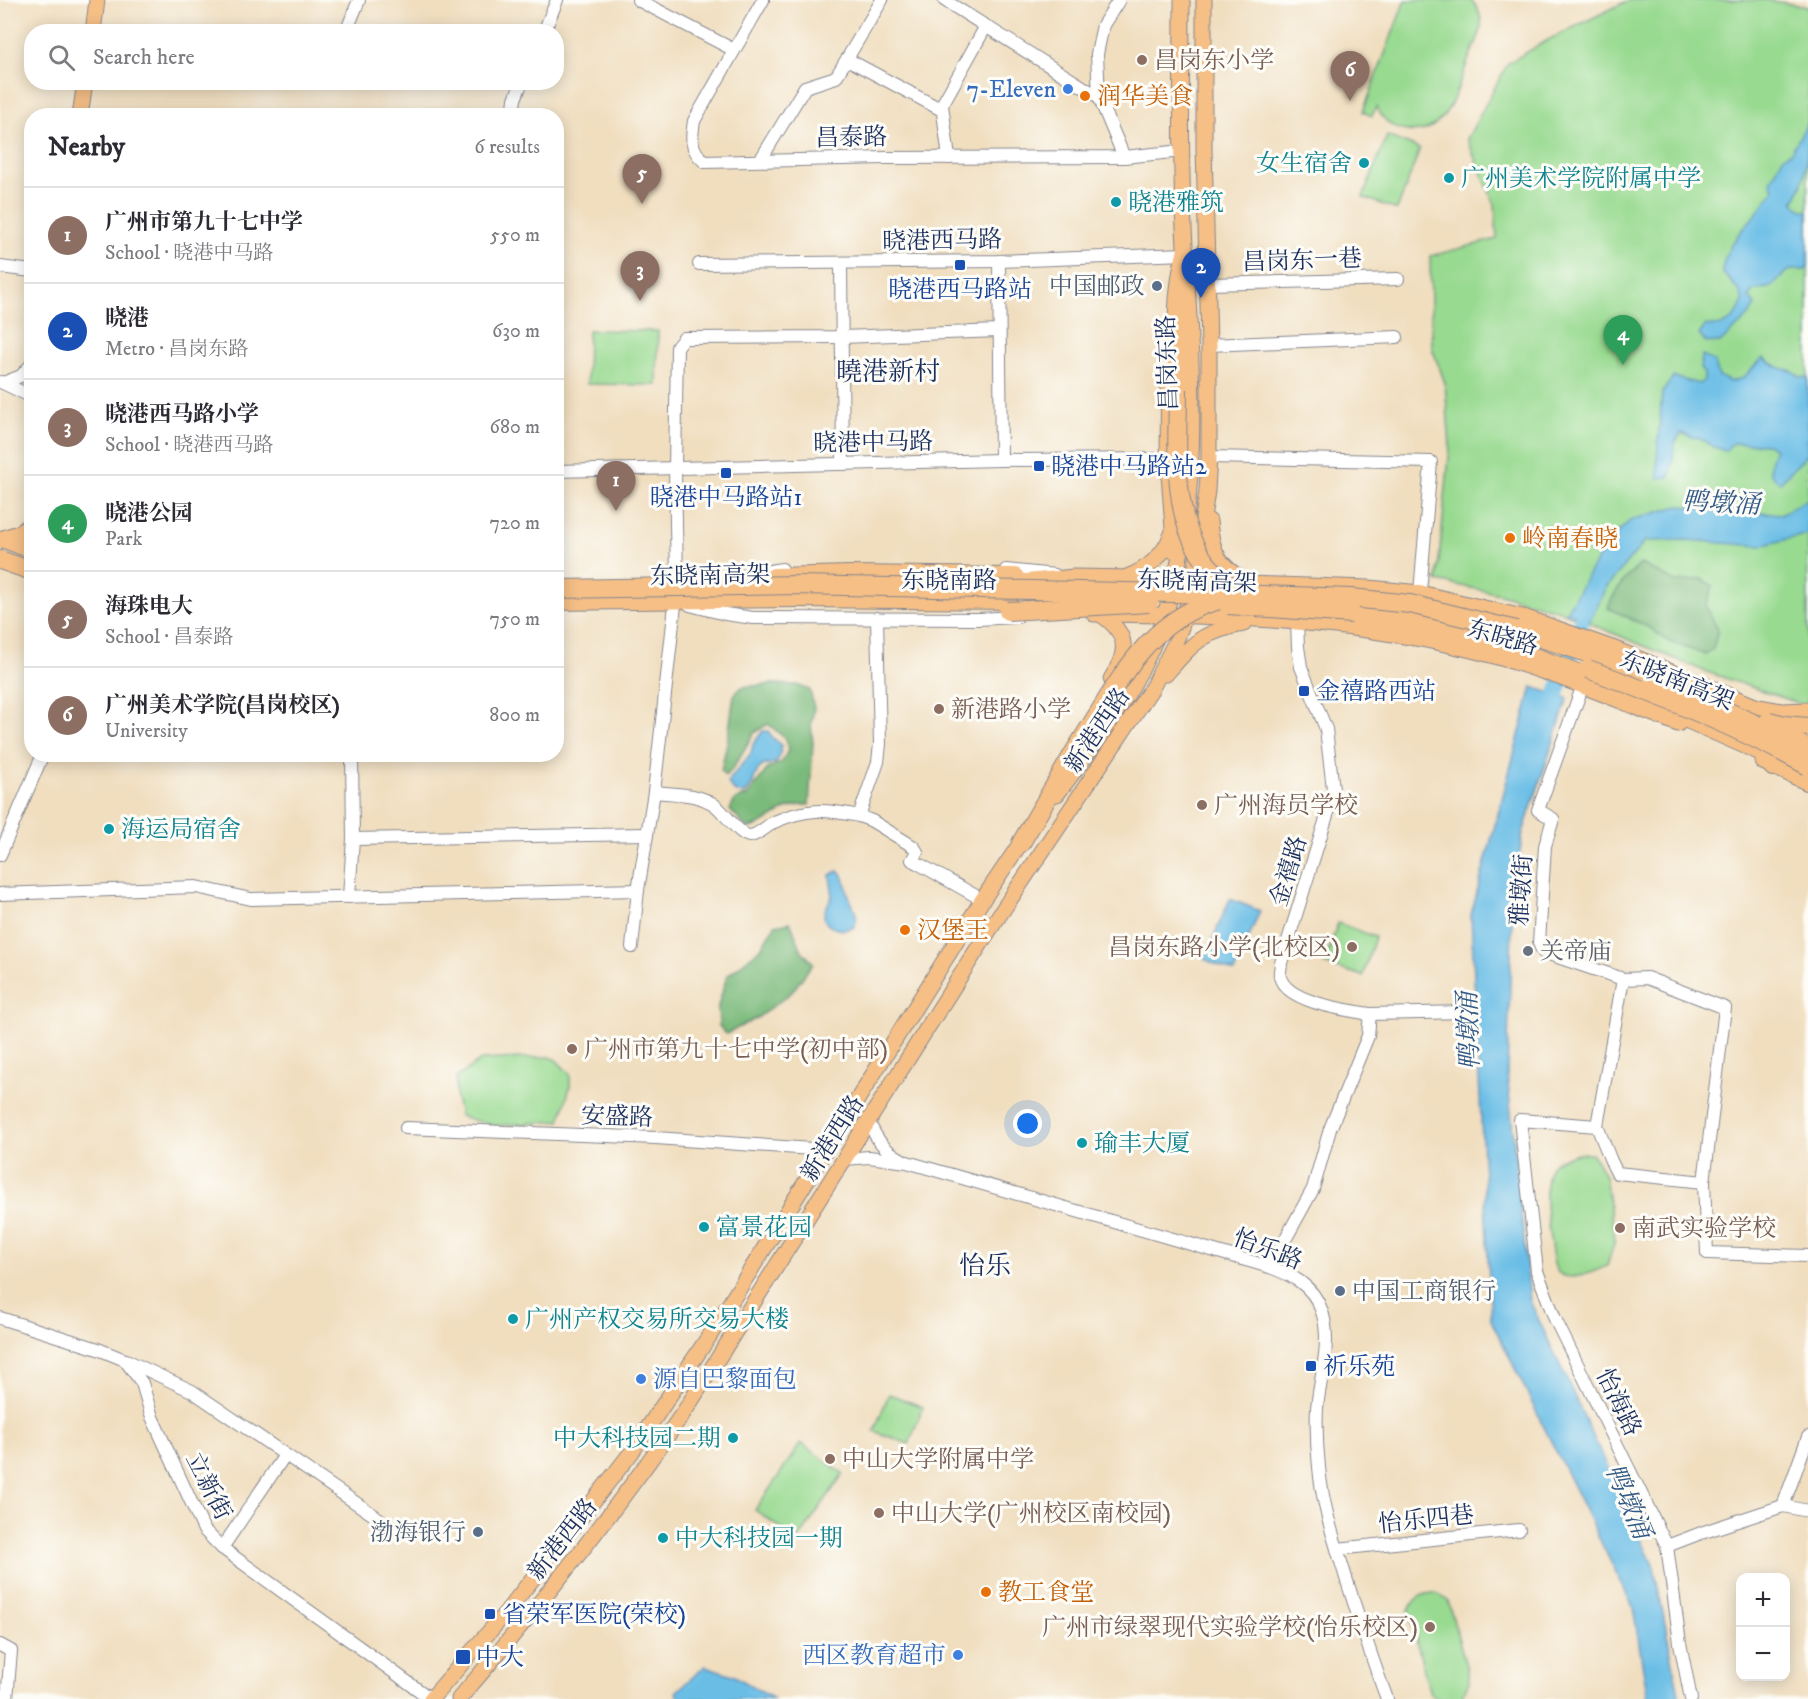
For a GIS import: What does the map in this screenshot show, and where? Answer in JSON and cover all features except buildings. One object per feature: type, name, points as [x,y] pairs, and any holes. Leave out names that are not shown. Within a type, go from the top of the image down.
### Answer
[{"type":"highway","points":[[1185,254],[1179,297],[1179,499],[1189,532],[1203,557],[1228,584],[1259,599],[1290,607],[1352,614]]},
{"type":"highway","points":[[0,547],[24,556]]},
{"type":"highway","points":[[0,560],[24,568]]},
{"type":"highway","points":[[727,578],[835,575],[1015,577],[1068,581],[1169,600]]},
{"type":"highway","name":"东晓南高架","points":[[564,589],[800,585],[1169,600],[1405,620],[1466,631],[1555,657],[1632,686],[1773,747],[1801,771]]},
{"type":"highway","points":[[1021,843],[1076,749],[1132,663],[1157,633],[1180,616],[1209,602],[1262,588]]},
{"type":"highway","name":"东晓南高架","points":[[564,601],[797,598],[1169,600],[1262,588],[1394,602],[1450,612],[1516,630],[1554,635],[1592,648],[1808,748]]},
{"type":"highway","points":[[682,605],[730,608],[1008,611],[1169,600]]},
{"type":"highway","points":[[1405,620],[1511,648],[1666,710],[1762,752],[1773,767]]},
{"type":"highway","points":[[1673,685],[1772,722],[1808,726]]},
{"type":"main road","points":[[84,24],[87,0]]},
{"type":"main road","points":[[94,24],[98,0]]},
{"type":"main road","name":"昌岗东路","points":[[1169,600],[1189,497],[1191,459],[1182,151],[1182,0]]},
{"type":"main road","name":"昌岗东路","points":[[1194,577],[1207,491],[1209,457],[1204,0]]},
{"type":"main road","points":[[71,108],[74,90]]},
{"type":"main road","points":[[81,108],[84,90]]},
{"type":"main road","points":[[1169,600],[1173,529],[1168,459],[1172,285],[1185,254]]},
{"type":"main road","points":[[1125,578],[1149,567],[1169,542],[1191,459]]},
{"type":"main road","points":[[1207,491],[1210,542],[1215,552],[1222,564],[1262,588]]},
{"type":"main road","points":[[0,539],[24,530]]},
{"type":"main road","points":[[0,539],[24,548]]},
{"type":"main road","points":[[0,567],[24,575]]},
{"type":"main road","name":"东晓南路","points":[[564,584],[727,578],[796,583],[969,584],[1074,577],[1125,578],[1169,600]]},
{"type":"main road","name":"东晓路","points":[[1169,600],[1194,577],[1262,588],[1369,588],[1420,593],[1527,618],[1554,635]]},
{"type":"main road","name":"新港西路","points":[[431,1699],[508,1610],[631,1453],[710,1335],[983,900],[1021,843],[1103,731],[1152,646],[1169,600],[1194,577]]},
{"type":"main road","name":"东晓南路","points":[[564,606],[682,605],[750,601],[1002,604],[1066,598],[1169,600]]},
{"type":"main road","name":"东晓路","points":[[1169,600],[1274,620],[1368,629],[1465,648],[1579,684],[1709,737],[1773,767],[1801,771],[1808,783]]},
{"type":"main road","name":"新港西路","points":[[459,1699],[537,1608],[644,1470],[726,1348],[996,919],[1148,694],[1170,653],[1169,600]]},
{"type":"main road","name":"东晓南路","points":[[1048,615],[1100,614],[1169,600]]},
{"type":"main road","points":[[1002,604],[1048,615]]},
{"type":"main road","points":[[1021,843],[1029,819],[1044,788],[1119,667],[1124,644],[1113,622],[1100,614]]},
{"type":"main road","points":[[1148,694],[1200,638],[1224,628],[1274,620]]},
{"type":"main road","points":[[1152,646],[1170,653]]},
{"type":"main road","points":[[1592,648],[1755,706],[1782,711],[1808,710]]},
{"type":"main road","points":[[1801,771],[1791,760],[1793,747],[1800,733],[1808,726]]},
{"type":"street","points":[[349,24],[359,0]]},
{"type":"street","points":[[547,24],[557,0]]},
{"type":"street","points":[[638,0],[734,50]]},
{"type":"street","name":"昌泰路","points":[[763,0],[694,121],[691,138],[696,154],[705,162],[760,159],[1124,157],[1182,151]]},
{"type":"street","points":[[760,159],[805,87],[836,78],[882,0]]},
{"type":"street","points":[[944,0],[1099,98]]},
{"type":"street","points":[[1119,0],[1103,25],[1097,54],[1099,98],[1124,157]]},
{"type":"street","points":[[949,158],[942,105],[986,26]]},
{"type":"street","points":[[847,59],[942,110]]},
{"type":"street","points":[[514,108],[519,90]]},
{"type":"street","name":"晓港西马路","points":[[699,264],[999,261],[1185,254]]},
{"type":"street","points":[[999,261],[1001,460]]},
{"type":"street","points":[[841,264],[843,464]]},
{"type":"street","points":[[0,267],[24,270]]},
{"type":"street","name":"昌岗东一巷","points":[[1208,284],[1398,279]]},
{"type":"street","points":[[677,579],[675,468],[678,347],[684,338],[842,337],[999,331]]},
{"type":"street","points":[[1209,345],[1397,337]]},
{"type":"street","points":[[1,385],[24,373]]},
{"type":"street","points":[[1,385],[24,394]]},
{"type":"street","points":[[1209,457],[1431,462],[1420,593]]},
{"type":"street","name":"晓港中马路","points":[[564,471],[1001,460],[1191,459]]},
{"type":"street","name":"东晓南路","points":[[727,578],[798,568],[1015,570],[1074,577]]},
{"type":"street","points":[[1020,582],[1023,594],[1021,602]]},
{"type":"street","points":[[1262,588],[1274,620]]},
{"type":"street","points":[[632,947],[638,890],[682,605]]},
{"type":"street","name":"东晓南路","points":[[682,605],[753,618],[978,619],[1048,615]]},
{"type":"street","points":[[859,816],[878,762],[880,744],[877,618]]},
{"type":"street","name":"金禧路","points":[[1298,622],[1301,667],[1326,729],[1332,789],[1329,809],[1281,963],[1280,978],[1290,991],[1303,998],[1370,1014]]},
{"type":"street","name":"雅墩街","points":[[1579,684],[1538,810],[1552,819],[1545,846],[1539,943],[1543,951],[1623,980]]},
{"type":"street","points":[[0,855],[40,762]]},
{"type":"street","points":[[349,897],[353,839],[352,762]]},
{"type":"street","points":[[654,792],[699,797],[709,801],[722,811],[742,834],[748,836],[754,835],[767,825],[806,811],[839,812],[872,820],[915,847],[917,852],[912,860],[983,900]]},
{"type":"street","points":[[353,839],[647,834]]},
{"type":"street","points":[[0,894],[196,887],[251,899],[638,890]]},
{"type":"street","points":[[1704,1182],[1617,1173],[1597,1126],[1623,980],[1647,978],[1725,1008],[1704,1182],[1707,1253],[1808,1256]]},
{"type":"street","points":[[1270,1267],[1313,1189],[1330,1129],[1368,1036],[1370,1014],[1468,1012]]},
{"type":"street","name":"怡海路","points":[[1597,1126],[1520,1120],[1537,1271],[1545,1296],[1667,1546],[1680,1643],[1691,1699]]},
{"type":"street","points":[[869,1122],[885,1149],[907,1162]]},
{"type":"street","name":"安盛路","points":[[406,1128],[656,1138],[826,1150]]},
{"type":"street","points":[[845,1159],[869,1157],[907,1162]]},
{"type":"street","name":"怡乐路","points":[[907,1162],[1270,1267],[1290,1275],[1311,1291],[1322,1310],[1326,1333],[1317,1408],[1318,1458],[1324,1500],[1371,1658],[1387,1699]]},
{"type":"street","points":[[0,1318],[98,1349],[192,1391],[394,1528]]},
{"type":"street","name":"立新街","points":[[125,1360],[142,1383],[152,1417],[204,1530],[222,1548],[431,1699]]},
{"type":"street","points":[[1783,1506],[1808,1437]]},
{"type":"street","points":[[222,1548],[285,1455]]},
{"type":"street","points":[[1667,1546],[1783,1506],[1808,1511]]},
{"type":"street","name":"怡乐四巷","points":[[1337,1549],[1519,1530]]},
{"type":"street","points":[[0,1645],[11,1651],[7,1699]]},
{"type":"green space","points":[[1405,0],[1471,0],[1481,18],[1479,36],[1448,109],[1432,127],[1421,131],[1407,131],[1392,126],[1376,107],[1372,116],[1363,112]]},
{"type":"green space","points":[[1629,0],[1768,0],[1808,7],[1808,703],[1801,704],[1704,671],[1560,611],[1500,594],[1437,581],[1450,446],[1445,383],[1432,348],[1430,256],[1497,239],[1495,205],[1467,139],[1508,63],[1548,40]]},
{"type":"green space","points":[[1387,136],[1420,149],[1397,210],[1363,197]]},
{"type":"green space","points":[[588,330],[658,331],[657,385],[587,384]]},
{"type":"green space","points":[[1641,564],[1676,582],[1702,579],[1713,586],[1706,606],[1718,630],[1713,649],[1706,655],[1667,641],[1650,628],[1608,608],[1622,584]]},
{"type":"green space","points":[[772,684],[797,685],[810,690],[814,708],[811,724],[813,743],[809,805],[790,808],[762,824],[747,828],[730,810],[733,804],[736,800],[747,796],[768,768],[782,762],[788,750],[786,739],[768,724],[754,733],[732,770],[725,776],[721,771],[734,695],[742,687]]},
{"type":"green space","points":[[790,922],[802,951],[813,963],[792,992],[757,1018],[726,1034],[719,1026],[718,1006],[727,976],[761,948],[775,925]]},
{"type":"green space","points":[[1338,923],[1375,937],[1363,976],[1324,964]]},
{"type":"green space","points":[[549,1057],[555,1059],[570,1074],[570,1087],[560,1121],[494,1126],[460,1116],[456,1098],[456,1078],[481,1060]]},
{"type":"green space","points":[[1591,1154],[1598,1162],[1605,1176],[1615,1240],[1607,1266],[1583,1275],[1569,1277],[1558,1272],[1554,1264],[1546,1211],[1546,1182],[1549,1170],[1554,1163],[1565,1157]]},
{"type":"green space","points":[[889,1394],[923,1407],[909,1444],[874,1431]]},
{"type":"green space","points":[[801,1443],[843,1474],[798,1540],[755,1510]]},
{"type":"green space","points":[[1433,1593],[1439,1594],[1448,1601],[1467,1669],[1468,1684],[1461,1699],[1442,1699],[1430,1694],[1409,1612],[1412,1604],[1418,1598]]},
{"type":"water","points":[[1808,122],[1804,174],[1793,202],[1802,210],[1808,211],[1808,266],[1805,270],[1787,271],[1770,287],[1753,290],[1749,296],[1755,305],[1749,316],[1720,343],[1706,342],[1699,335],[1706,325],[1720,325],[1730,321],[1743,301],[1740,292],[1722,272],[1729,249],[1768,199],[1774,189],[1771,181],[1783,157],[1791,152]]},
{"type":"water","points":[[1702,356],[1714,361],[1719,376],[1730,382],[1743,378],[1763,358],[1780,368],[1793,371],[1800,377],[1808,378],[1808,454],[1780,482],[1770,472],[1770,463],[1775,449],[1767,444],[1733,443],[1725,451],[1698,437],[1681,433],[1675,442],[1670,477],[1658,478],[1657,459],[1662,393],[1673,377],[1699,384],[1704,380],[1704,373],[1700,368]]},
{"type":"water","points":[[1808,499],[1808,534],[1760,546],[1687,540],[1645,541],[1605,589],[1590,621],[1566,612],[1607,543],[1631,520],[1679,506],[1781,514]]},
{"type":"water","points":[[1532,687],[1568,698],[1523,832],[1513,897],[1507,1073],[1530,1301],[1654,1567],[1680,1699],[1648,1699],[1633,1607],[1491,1320],[1471,915]]},
{"type":"water","points":[[763,731],[768,731],[782,746],[779,758],[775,763],[767,764],[758,770],[750,789],[745,794],[736,792],[728,782],[751,753],[753,744]]},
{"type":"water","points":[[838,871],[842,873],[845,880],[856,914],[854,927],[842,930],[827,924],[824,914],[832,895],[830,875]]},
{"type":"water","points":[[1230,899],[1260,911],[1234,972],[1204,959]]},
{"type":"water","points":[[705,1666],[733,1675],[774,1699],[678,1699],[676,1692]]},
{"type":"waterway","name":"鸭墩涌","points":[[1550,715],[1589,597]]},
{"type":"place","name":"昌岗东小学","points":[[1142,60]]},
{"type":"place","name":"7-Eleven","points":[[1068,89]]},
{"type":"place","name":"润华美食","points":[[1085,96]]},
{"type":"place","name":"广州美术学院(昌岗校区)","points":[[1350,101]]},
{"type":"place","name":"女生宿舍","points":[[1364,163]]},
{"type":"place","name":"广州美术学院附属中学","points":[[1449,178]]},
{"type":"place","name":"晓港雅筑","points":[[1116,202]]},
{"type":"place","name":"海珠电大","points":[[642,204]]},
{"type":"place","name":"晓港西马路站","points":[[960,265]]},
{"type":"place","name":"中国邮政","points":[[1157,286]]},
{"type":"place","name":"晓港","points":[[1201,298]]},
{"type":"place","name":"晓港西马路小学","points":[[640,301]]},
{"type":"place","name":"晓港公园","points":[[1623,365]]},
{"type":"place","name":"晓港中马路站2","points":[[1039,466]]},
{"type":"place","name":"晓港中马路站1","points":[[726,473]]},
{"type":"place","name":"广州市第九十七中学","points":[[616,511]]},
{"type":"place","name":"岭南春晓","points":[[1510,538]]},
{"type":"place","name":"金禧路西站","points":[[1304,691]]},
{"type":"place","name":"新港路小学","points":[[939,709]]},
{"type":"place","name":"广州海员学校","points":[[1202,805]]},
{"type":"place","name":"海运局宿舍","points":[[109,829]]},
{"type":"place","name":"汉堡王","points":[[905,930]]},
{"type":"place","name":"昌岗东路小学(北校区)","points":[[1352,947]]},
{"type":"place","name":"关帝庙","points":[[1528,951]]},
{"type":"place","name":"广州市第九十七中学(初中部)","points":[[572,1049]]},
{"type":"place","name":"瑜丰大厦","points":[[1082,1143]]},
{"type":"place","name":"富景花园","points":[[704,1227]]},
{"type":"place","name":"南武实验学校","points":[[1620,1228]]},
{"type":"place","name":"中国工商银行","points":[[1340,1291]]},
{"type":"place","name":"广州产权交易所交易大楼","points":[[513,1319]]},
{"type":"place","name":"祈乐苑","points":[[1311,1366]]},
{"type":"place","name":"源自巴黎面包","points":[[641,1379]]},
{"type":"place","name":"中大科技园二期","points":[[733,1438]]},
{"type":"place","name":"中山大学附属中学","points":[[830,1459]]},
{"type":"place","name":"中山大学(广州校区南校园)","points":[[879,1513]]},
{"type":"place","name":"渤海银行","points":[[478,1532]]},
{"type":"place","name":"中大科技园一期","points":[[663,1538]]},
{"type":"place","name":"教工食堂","points":[[986,1592]]},
{"type":"place","name":"省荣军医院(荣校)","points":[[490,1614]]},
{"type":"place","name":"广州市绿翠现代实验学校(怡乐校区)","points":[[1430,1627]]},
{"type":"place","name":"西区教育超市","points":[[958,1655]]},
{"type":"place","name":"中大","points":[[463,1657]]},
{"type":"district","name":"曉港新村","points":[[888,371]]},
{"type":"district","name":"怡乐","points":[[985,1265]]}]
